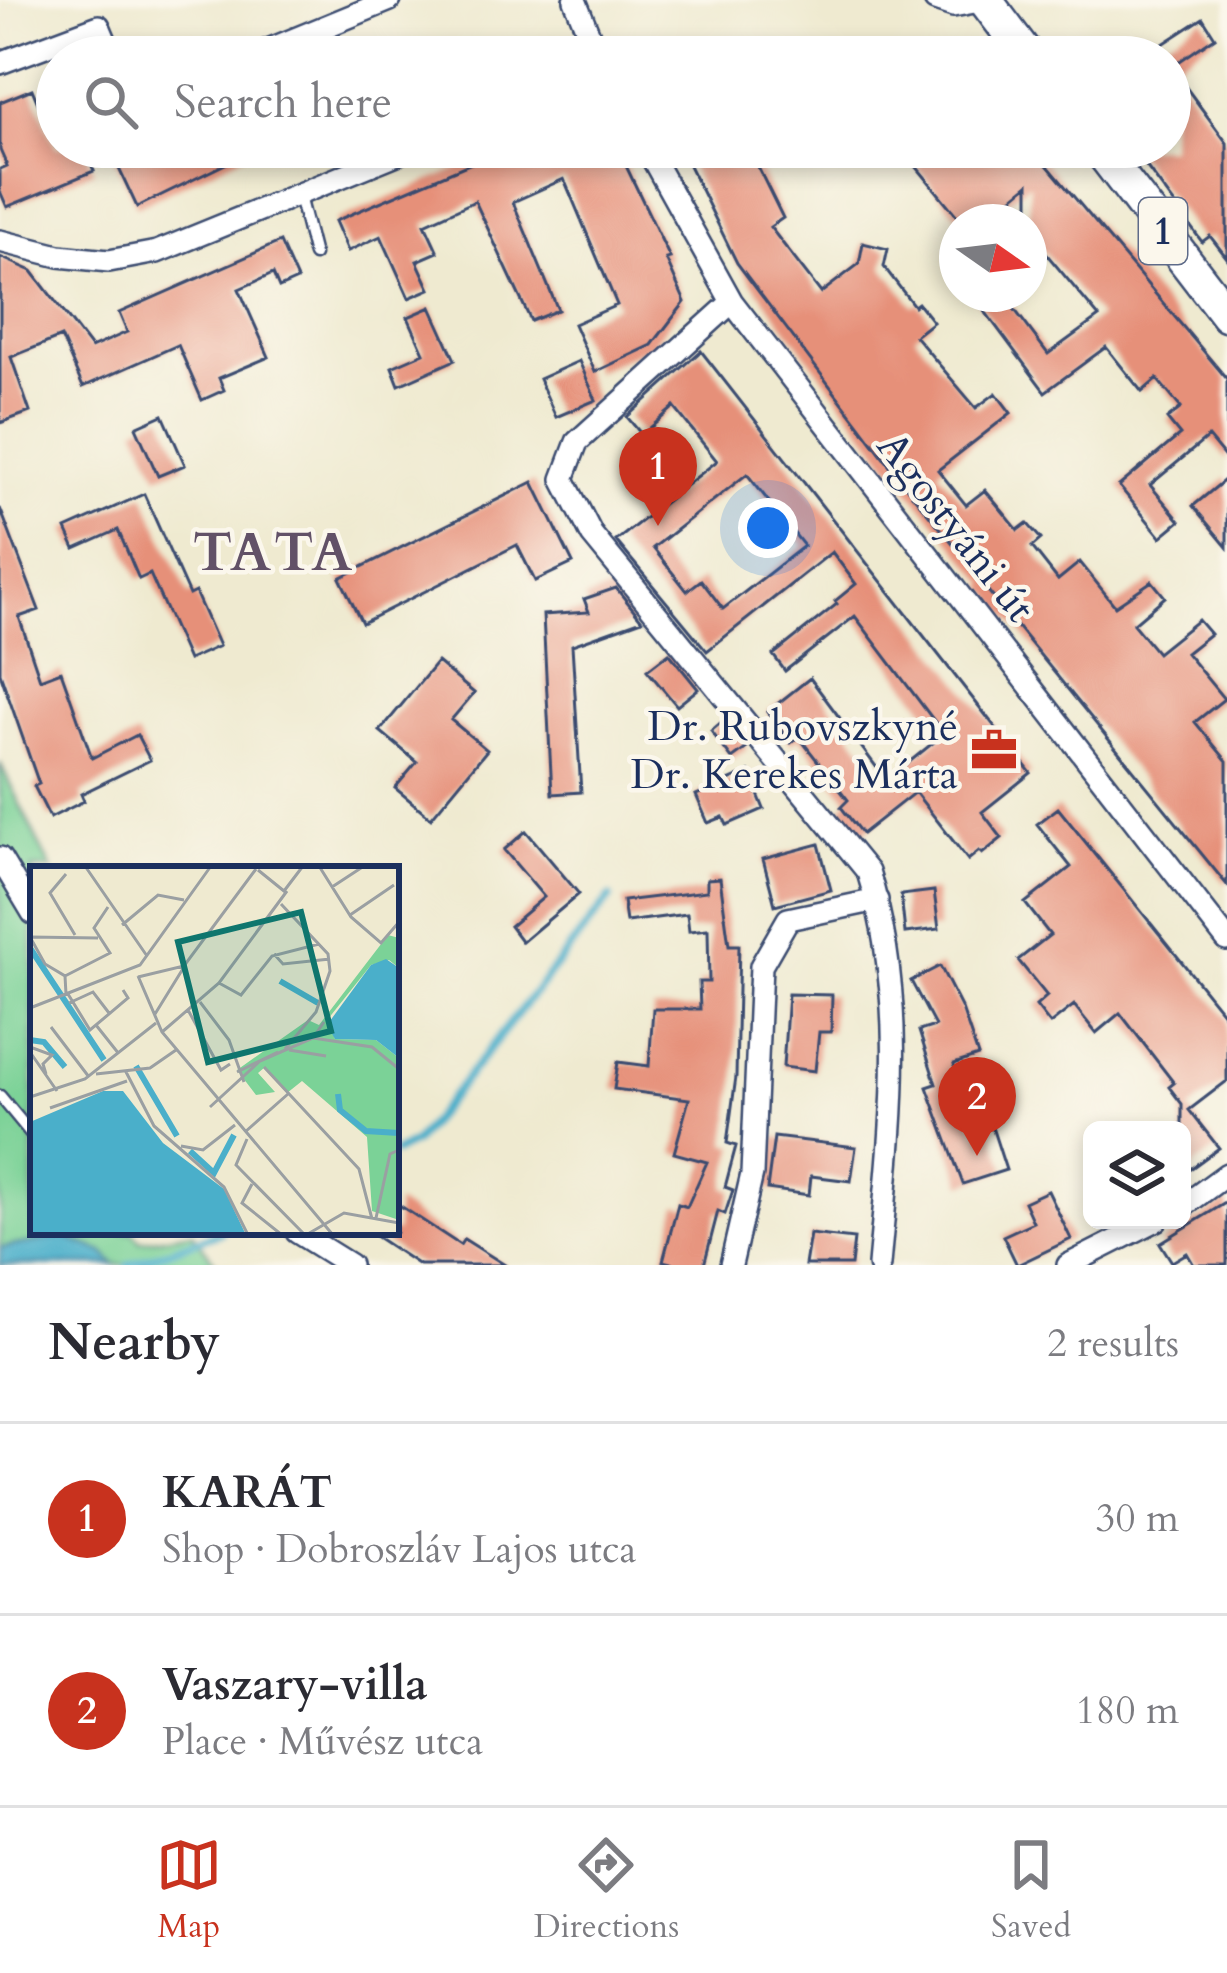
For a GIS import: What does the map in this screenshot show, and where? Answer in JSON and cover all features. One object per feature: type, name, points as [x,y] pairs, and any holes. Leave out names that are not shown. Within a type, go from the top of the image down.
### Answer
[{"type":"main road","points":[[986,0],[1013,36]]},
{"type":"main road","name":"1","points":[[1114,168],[1227,315]]},
{"type":"street","points":[[302,36],[390,0]]},
{"type":"street","points":[[575,0],[590,36]]},
{"type":"street","points":[[935,0],[953,6],[986,0]]},
{"type":"street","points":[[72,36],[99,26],[103,36]]},
{"type":"street","points":[[0,63],[36,50]]},
{"type":"street","points":[[0,241],[59,256],[109,261],[157,252],[365,168]]},
{"type":"street","name":"Agostyáni út","points":[[658,168],[732,302],[1227,940]]},
{"type":"street","points":[[732,302],[577,442],[563,478],[592,535],[868,872],[887,940],[896,1067],[879,1265]]},
{"type":"street","points":[[0,858],[30,908]]},
{"type":"street","points":[[731,1265],[752,1174],[761,966],[788,919],[877,900]]},
{"type":"street","points":[[1191,1200],[1227,1174]]},
{"type":"street","points":[[1068,1265],[1139,1229]]},
{"type":"street","points":[[302,1235],[350,1265]]},
{"type":"lane","points":[[299,196],[314,255]]},
{"type":"lane","points":[[0,1096],[30,1132]]},
{"type":"green space","points":[[0,763],[50,866],[30,866],[30,1235],[135,1235],[140,1241],[194,1235],[217,1265],[115,1265],[89,1246],[61,1240],[0,1248]]},
{"type":"water","points":[[64,1237],[103,1252],[115,1265],[0,1265],[0,1248]]},
{"type":"building","points":[[1203,18],[1215,37],[1191,53],[1191,36],[1175,36]]},
{"type":"building","points":[[32,89],[36,168],[94,171],[7,207],[0,191],[0,169],[7,166],[0,150],[0,102]]},
{"type":"building","points":[[1191,94],[1227,143],[1227,258],[1210,236],[1202,242],[1147,168],[1191,168]]},
{"type":"building","points":[[119,168],[217,168],[137,207]]},
{"type":"building","points":[[460,168],[627,168],[670,258],[666,259],[685,302],[652,345],[595,372],[574,324],[617,305],[564,179],[513,202],[558,310],[531,321],[475,201],[425,224],[438,252],[417,261],[430,289],[409,298],[381,236],[348,251],[335,221]]},
{"type":"building","points":[[690,168],[758,168],[783,218],[770,227],[821,293],[859,264],[863,243],[888,249],[884,267],[933,322],[915,336],[976,408],[996,393],[1011,413],[938,470],[966,505],[985,490],[1018,530],[1027,523],[1041,539],[1032,547],[1058,580],[1080,562],[1115,606],[1152,581],[1165,597],[1133,624],[1157,653],[1198,620],[1210,634],[1186,653],[1224,699],[1195,722],[1227,761],[1227,885],[984,586],[987,584],[910,492],[737,263]]},
{"type":"building","points":[[917,168],[1050,168],[1227,379],[1227,460],[1208,437],[1150,485],[1180,521],[1161,537],[1119,486],[1180,435],[1167,419],[1181,408],[1157,379],[1142,392],[1106,347],[1045,392],[985,312],[1016,312],[1048,354],[1099,317],[1047,255],[1047,204],[1029,204],[1029,184],[1005,204],[947,204]]},
{"type":"building","points":[[280,242],[297,280],[279,288],[273,274],[239,289],[269,357],[219,378],[224,390],[202,400],[178,345],[83,387],[61,337],[11,357],[30,412],[0,423],[0,257],[32,271],[91,348],[127,332],[119,313]]},
{"type":"building","points":[[431,307],[455,360],[399,385],[392,367],[424,353],[408,317]]},
{"type":"building","points":[[701,351],[1031,773],[982,812],[1002,838],[968,860],[915,792],[862,834],[841,807],[848,800],[799,737],[791,743],[767,712],[810,678],[877,768],[882,763],[892,776],[944,734],[855,616],[785,671],[773,655],[856,584],[832,552],[707,651],[616,541],[717,461],[674,407],[642,435],[627,417]],"holes":[[[747,474],[804,546],[723,609],[701,580],[687,591],[653,548]]]},
{"type":"building","points":[[579,361],[596,400],[556,417],[539,379]]},
{"type":"building","points":[[163,415],[185,465],[158,476],[136,427]]},
{"type":"building","points":[[1227,478],[1227,547],[1193,506]]},
{"type":"building","points":[[533,482],[573,563],[535,581],[517,545],[362,623],[340,578]]},
{"type":"building","points":[[144,494],[189,595],[195,592],[219,646],[188,660],[150,574],[139,579],[118,530],[75,549],[66,529]]},
{"type":"building","points":[[0,508],[39,610],[19,617],[40,679],[61,671],[92,758],[137,735],[150,760],[81,794],[84,801],[50,818],[34,786],[39,784],[0,673]]},
{"type":"building","points":[[616,588],[642,620],[572,645],[581,792],[552,794],[543,615],[589,612],[584,599]]},
{"type":"building","points":[[669,653],[698,689],[677,706],[647,670]]},
{"type":"building","points":[[437,662],[474,693],[451,720],[487,750],[431,818],[395,788],[417,762],[380,731]]},
{"type":"building","points":[[724,720],[747,748],[732,759],[711,731]]},
{"type":"building","points":[[749,772],[764,809],[727,825],[723,817],[708,823],[696,795]]},
{"type":"building","points":[[1058,808],[1227,1018],[1227,1081],[1189,1110],[1219,1148],[1191,1168],[1191,1121],[1182,1121],[1182,1104],[1169,1087],[1174,1083],[1120,1013],[1096,1033],[1074,1005],[1050,1024],[1036,1006],[1047,996],[1018,960],[1050,935],[1025,903],[1071,867],[1037,824]]},
{"type":"building","points":[[526,831],[579,894],[522,942],[510,926],[544,897],[504,850]]},
{"type":"building","points":[[819,844],[831,890],[775,905],[763,859]]},
{"type":"building","points":[[720,878],[729,945],[739,945],[736,1077],[727,1143],[736,1146],[725,1187],[733,1190],[725,1214],[718,1211],[704,1265],[678,1265],[663,1261],[678,1204],[687,1207],[707,1162],[674,1153],[689,1099],[614,1089],[618,1062],[649,1066],[653,1009],[700,1009],[699,982],[709,982],[708,929],[689,931],[687,914],[626,922],[623,901],[707,891],[707,879]]},
{"type":"building","points":[[934,891],[939,929],[905,933],[901,895]]},
{"type":"building","points":[[940,966],[978,1056],[954,1064],[976,1132],[992,1127],[1006,1170],[963,1184],[927,1087],[936,1084],[919,1031],[935,1026],[911,981]]},
{"type":"building","points":[[788,994],[832,995],[831,1032],[819,1032],[815,1071],[783,1067]]},
{"type":"building","points":[[774,1137],[856,1147],[851,1181],[811,1176],[809,1195],[767,1189]]},
{"type":"building","points":[[1048,1191],[1071,1239],[1017,1265],[1003,1236],[1033,1222],[1024,1202]]},
{"type":"building","points":[[1227,1202],[1227,1265],[1194,1265],[1187,1253],[1172,1262],[1160,1243],[1191,1229],[1191,1224]]},
{"type":"building","points":[[399,1205],[460,1245],[464,1239],[505,1265],[419,1265],[374,1235],[399,1235]]},
{"type":"building","points":[[810,1234],[854,1239],[851,1265],[805,1265]]},
{"type":"waterway","points":[[399,1150],[415,1142],[610,898]]},
{"type":"waterway","points":[[129,1265],[213,1235]]},
{"type":"place","name":"KARÁT","points":[[658,526]]},
{"type":"place","name":"Dr. Rubovszkyné Dr. Kerekes Márta","points":[[994,750]]},
{"type":"place","name":"Vaszary-villa","points":[[977,1156]]},
{"type":"district","name":"TATA","points":[[274,553]]}]
